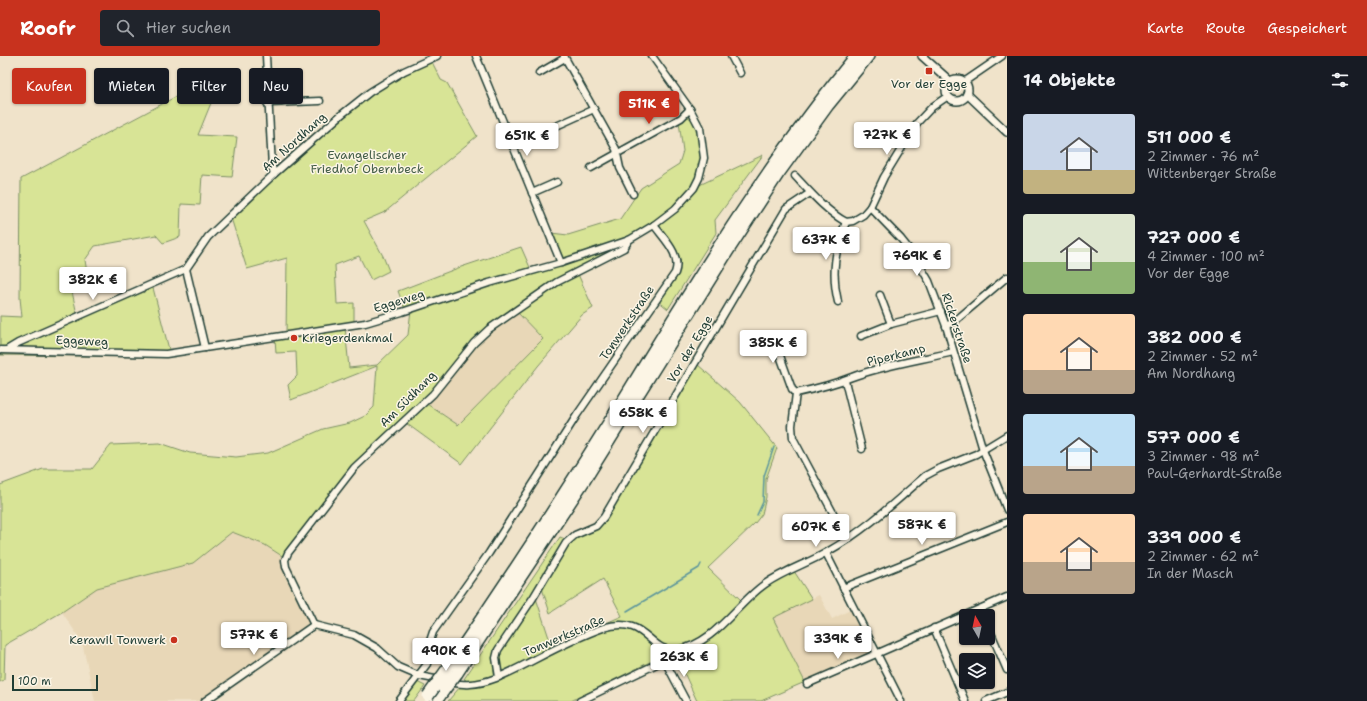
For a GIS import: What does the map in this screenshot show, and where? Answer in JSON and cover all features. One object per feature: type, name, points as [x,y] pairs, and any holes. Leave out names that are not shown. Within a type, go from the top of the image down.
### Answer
[{"type":"highway","points":[[429,699],[444,690],[452,670],[747,203],[824,94],[856,56]]},
{"type":"highway","points":[[429,699],[452,670],[584,481],[727,252],[778,174],[828,105],[868,56]]},
{"type":"street","points":[[266,56],[266,68]]},
{"type":"street","name":"Am Nordhang","points":[[186,269],[208,237],[274,174],[370,92],[404,71],[437,56]]},
{"type":"street","points":[[476,56],[561,263]]},
{"type":"street","name":"Eggeweg","points":[[0,350],[166,354],[365,323],[489,283],[561,263],[629,240],[654,225],[675,209],[694,188],[699,178],[704,158],[700,128],[690,109],[652,56]]},
{"type":"street","points":[[731,56],[740,73]]},
{"type":"street","points":[[922,56],[950,81]]},
{"type":"street","points":[[964,82],[1002,56]]},
{"type":"street","points":[[539,73],[565,57],[616,149],[620,168],[633,194]]},
{"type":"street","points":[[956,79],[964,82],[968,88],[967,94],[958,100],[948,96],[946,87],[950,81],[956,79]]},
{"type":"street","points":[[967,94],[1007,132]]},
{"type":"street","points":[[846,222],[858,218],[870,207],[884,177],[917,123],[932,107],[948,96]]},
{"type":"street","points":[[303,102],[320,101]]},
{"type":"street","points":[[267,104],[272,167],[274,174]]},
{"type":"street","points":[[512,146],[594,109]]},
{"type":"street","points":[[591,168],[681,118],[690,109]]},
{"type":"street","points":[[794,176],[810,193],[846,222]]},
{"type":"street","points":[[532,193],[557,182]]},
{"type":"street","name":"Vor der Egge","points":[[499,677],[496,658],[498,650],[533,598],[566,543],[575,535],[596,526],[604,517],[786,209],[810,193]]},
{"type":"street","name":"Rickerstraße","points":[[870,207],[913,254],[929,281],[946,326],[983,450],[1007,510]]},
{"type":"street","points":[[838,302],[833,274],[840,240],[846,222]]},
{"type":"street","name":"Tonwerkstraße","points":[[419,676],[427,664],[430,641],[433,632],[489,553],[577,416],[675,273],[678,266],[676,256],[654,225]]},
{"type":"street","name":"Am Südhang","points":[[314,625],[286,567],[285,560],[288,553],[354,468],[433,394],[474,342],[489,329],[557,282],[624,248],[629,240]]},
{"type":"street","points":[[7,350],[18,343],[186,269],[205,348]]},
{"type":"street","points":[[946,326],[955,321],[1007,277]]},
{"type":"street","points":[[880,296],[891,324]]},
{"type":"street","points":[[861,336],[891,324],[941,311]]},
{"type":"street","points":[[788,338],[783,341],[778,350],[790,383],[796,393],[792,426],[794,438],[847,539]]},
{"type":"street","name":"Piperkamp","points":[[796,393],[845,381],[894,366],[953,352]]},
{"type":"street","points":[[845,381],[862,449]]},
{"type":"street","points":[[686,701],[668,667],[667,650],[677,650],[700,640],[724,623],[744,602],[765,584],[782,573],[826,553],[847,539],[925,476],[983,450],[1007,435]]},
{"type":"street","points":[[843,588],[1007,522]]},
{"type":"street","points":[[826,553],[901,701]]},
{"type":"street","points":[[980,609],[1007,597]]},
{"type":"street","points":[[807,684],[959,618]]},
{"type":"street","points":[[205,701],[314,625]]},
{"type":"street","name":"Tonwerkstraße","points":[[314,625],[354,635],[377,648],[398,667],[419,676],[468,685],[499,677],[581,637],[611,626],[628,625],[641,630],[657,645],[667,650]]},
{"type":"street","points":[[934,628],[965,701]]},
{"type":"street","points":[[995,642],[1007,670]]},
{"type":"street","points":[[580,701],[667,659]]},
{"type":"street","points":[[399,701],[419,676]]},
{"type":"street","points":[[986,701],[1007,692]]},
{"type":"street","points":[[215,694],[219,701]]},
{"type":"shaded area","points":[[516,311],[543,339],[458,425],[424,402],[475,343]]},
{"type":"shaded area","points":[[232,532],[265,545],[282,556],[284,574],[309,624],[204,701],[95,701],[82,642],[62,612],[96,588],[193,563]]},
{"type":"shaded area","points":[[819,595],[832,619],[852,609],[873,651],[805,682],[772,618]]},
{"type":"green space","name":"Evangelischer Friedhof Obernbeck","points":[[432,62],[441,80],[447,83],[477,136],[385,212],[364,221],[383,256],[389,271],[371,280],[359,256],[335,265],[337,304],[354,303],[354,326],[345,327],[349,368],[377,365],[408,335],[411,310],[406,312],[398,291],[458,268],[521,247],[532,272],[564,264],[551,233],[568,235],[620,219],[641,188],[679,164],[683,151],[679,122],[686,116],[693,120],[701,146],[700,164],[691,189],[763,155],[715,220],[716,233],[668,309],[657,300],[676,274],[680,266],[680,261],[671,244],[653,225],[624,247],[557,282],[488,329],[424,402],[458,425],[543,339],[516,311],[577,272],[593,308],[582,315],[538,366],[462,464],[403,421],[327,500],[282,556],[265,545],[232,532],[193,563],[97,588],[62,612],[5,645],[4,680],[0,682],[0,485],[43,469],[92,469],[111,445],[160,443],[190,453],[236,457],[268,453],[323,429],[350,423],[365,416],[374,407],[377,366],[291,400],[288,385],[297,376],[296,352],[276,353],[275,338],[286,336],[287,258],[247,269],[231,218],[334,124],[371,95],[408,73]]},
{"type":"green space","points":[[177,96],[177,104],[211,104],[198,135],[237,137],[232,177],[202,175],[200,205],[181,204],[180,237],[163,243],[156,235],[95,246],[85,260],[87,273],[69,278],[78,319],[153,288],[171,357],[0,355],[0,316],[22,317],[20,298],[21,179],[162,104],[169,104],[169,100]]},
{"type":"green space","points":[[697,364],[740,402],[777,448],[766,479],[766,497],[762,514],[755,523],[708,568],[742,601],[750,591],[790,565],[812,599],[773,618],[805,682],[761,701],[697,701],[676,655],[656,659],[571,701],[448,701],[466,680],[464,679],[560,537],[570,541],[597,527]],"holes":[[[603,579],[622,616],[552,647],[534,592],[540,582],[550,613]]]},
{"type":"green space","points":[[417,682],[425,686],[414,701],[402,701]]},
{"type":"waterway","points":[[757,515],[763,502],[764,476],[774,447]]},
{"type":"waterway","points":[[627,611],[699,568],[701,564]]},
{"type":"place","name":"Vor der Egge","points":[[929,71]]},
{"type":"place","name":"Kriegerdenkmal","points":[[294,338]]},
{"type":"place","name":"Kerawil Tonwerk","points":[[174,640]]}]
